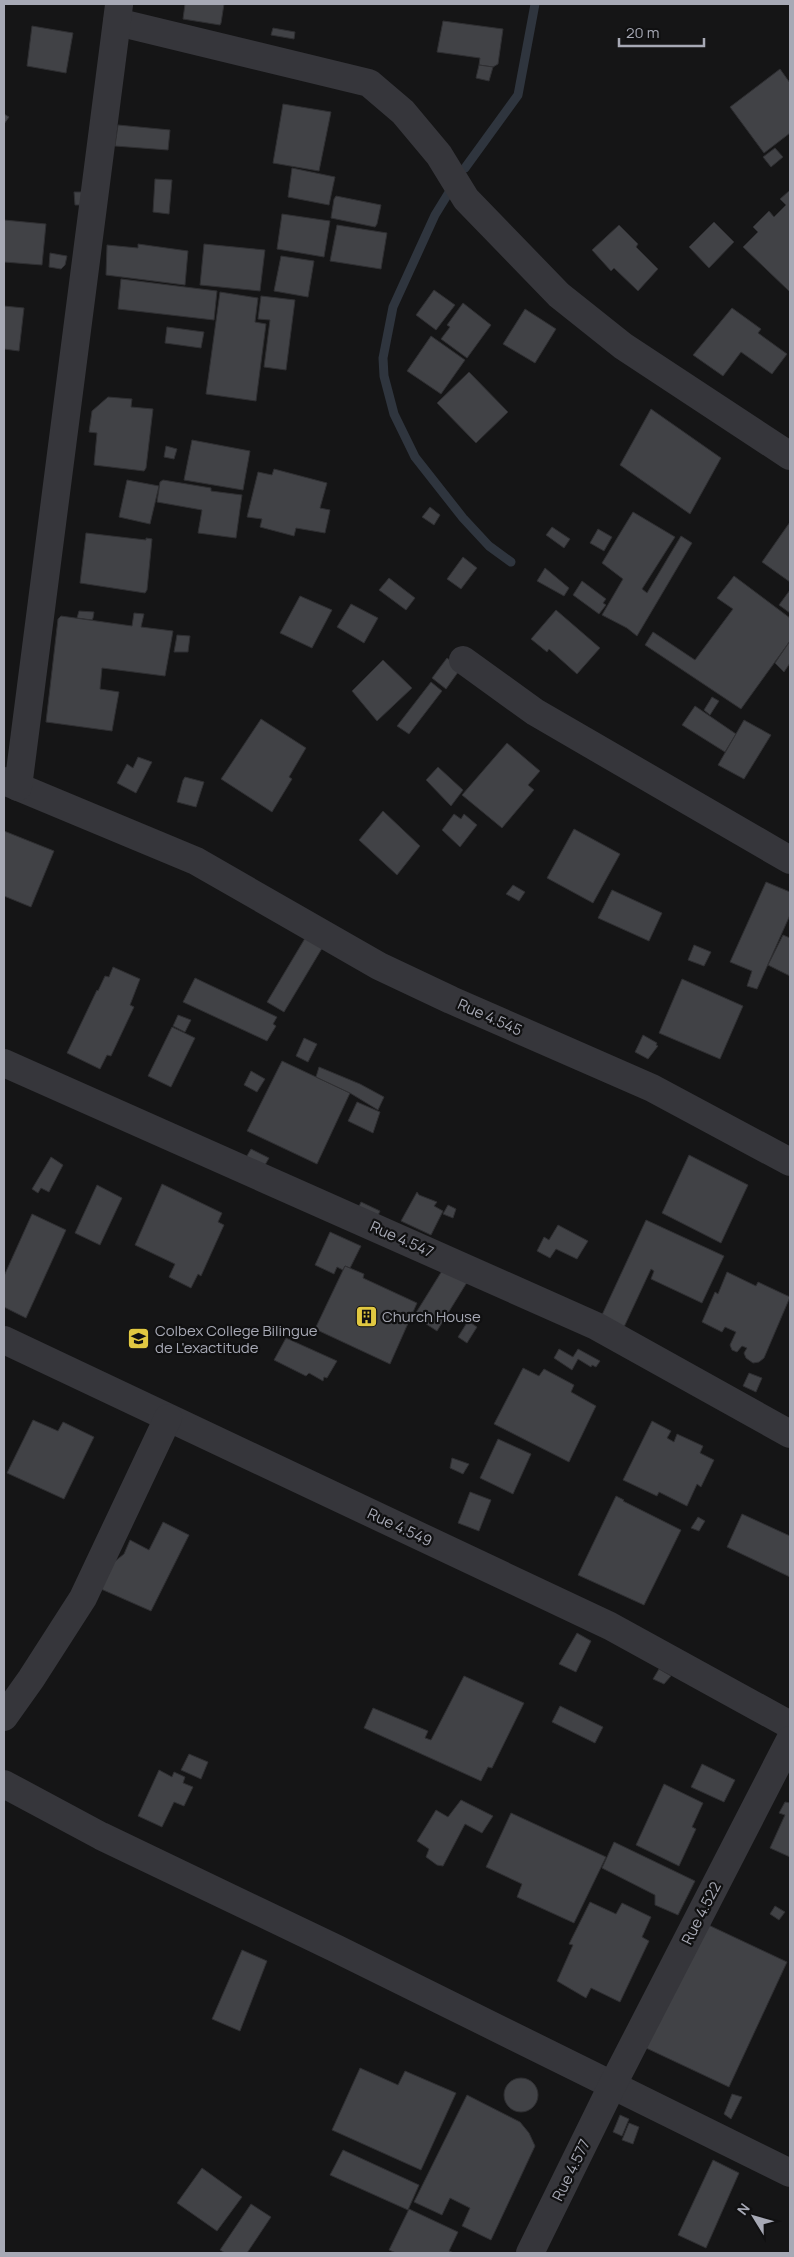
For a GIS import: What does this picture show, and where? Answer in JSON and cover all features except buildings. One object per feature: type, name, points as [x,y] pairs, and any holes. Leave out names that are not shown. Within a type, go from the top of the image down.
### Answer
[{"type":"street","points":[[11,784],[118,13],[369,83],[403,112],[439,155],[466,199],[559,295],[623,346],[790,456]]},
{"type":"street","points":[[463,660],[535,712],[790,860]]},
{"type":"street","name":"Rue 4.545","points":[[11,784],[196,861],[379,966],[652,1088],[790,1162]]},
{"type":"street","name":"Rue 4.547","points":[[4,1063],[596,1326],[790,1434]]},
{"type":"street","name":"Rue 4.549","points":[[4,1340],[610,1626],[790,1725]]},
{"type":"street","points":[[4,1717],[83,1598],[168,1418]]},
{"type":"street","name":"Rue 4.522","points":[[612,2086],[790,1740]]},
{"type":"street","points":[[4,1784],[101,1836],[337,1949],[790,2172]]},
{"type":"street","name":"Rue 4.577","points":[[530,2253],[612,2086]]},
{"type":"waterway","points":[[465,168],[518,95],[535,4]]},
{"type":"waterway","points":[[451,189],[435,215],[393,307],[383,358],[384,376],[394,414],[415,457],[463,518],[489,546],[511,562]]},
{"type":"place","name":"Church House","points":[[366,1316]]},
{"type":"place","name":"Colbex College Bilingue de L'exactitude","points":[[139,1339]]}]
